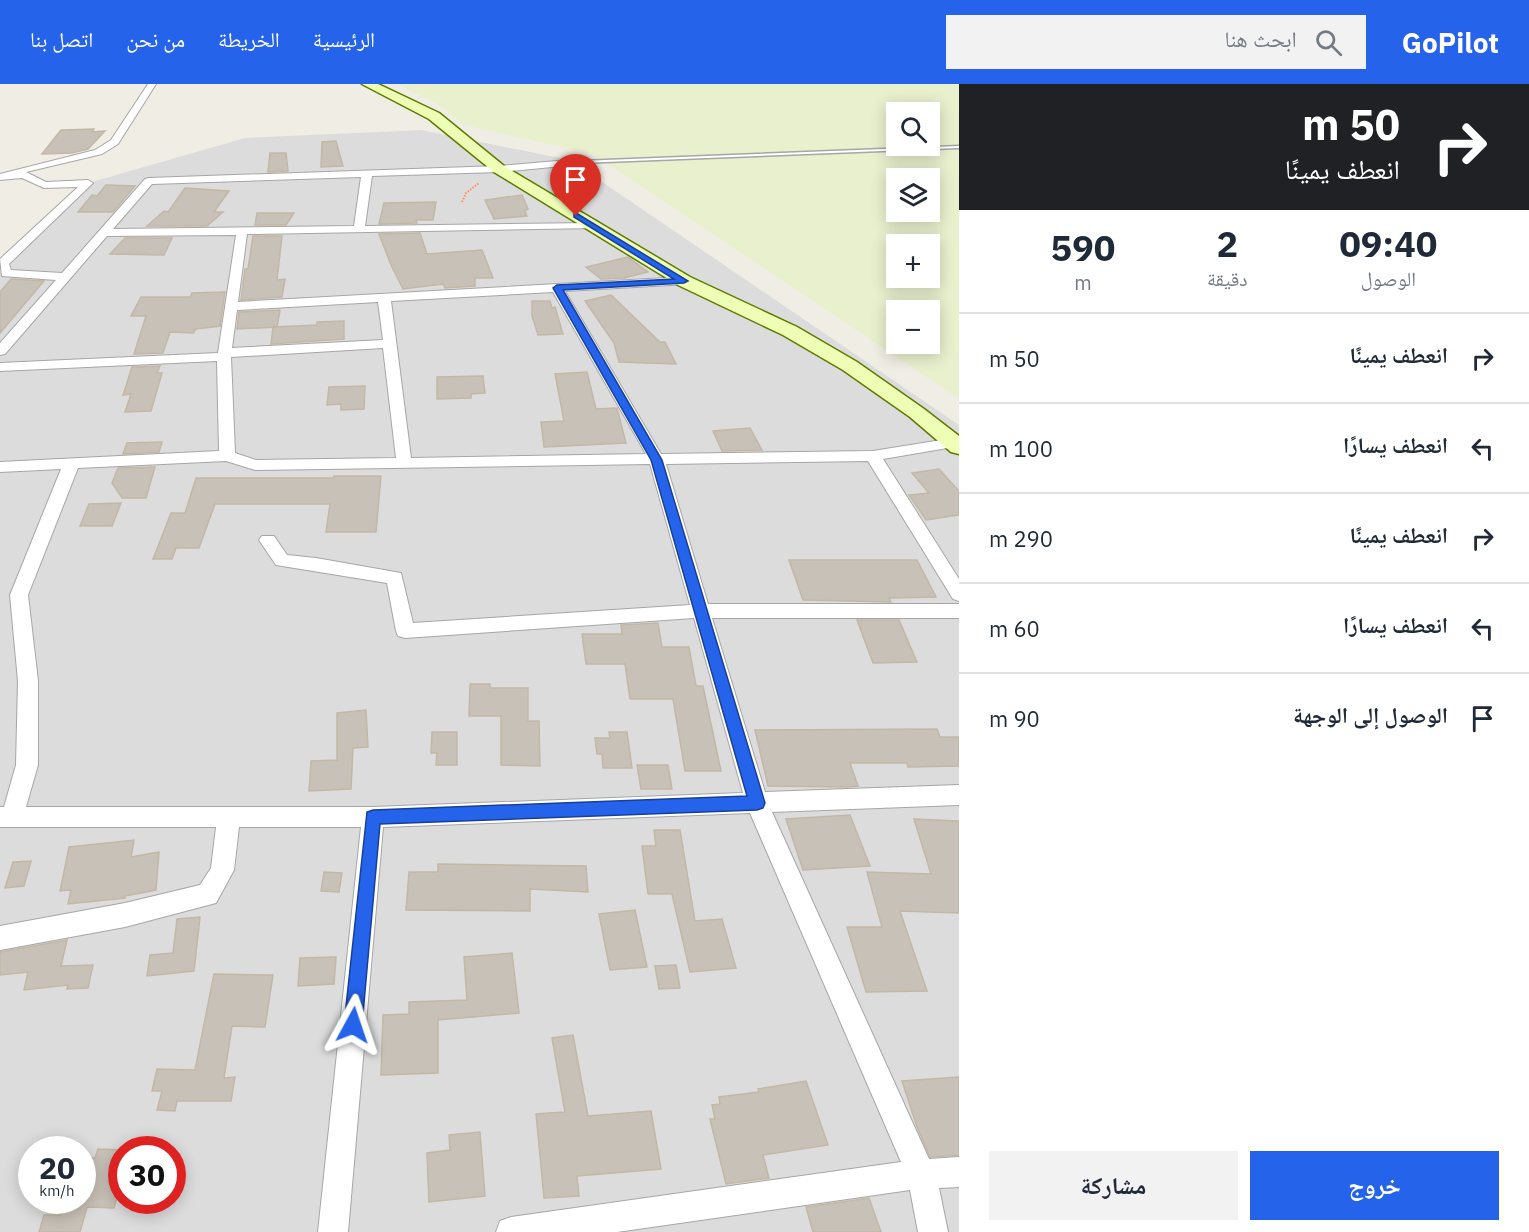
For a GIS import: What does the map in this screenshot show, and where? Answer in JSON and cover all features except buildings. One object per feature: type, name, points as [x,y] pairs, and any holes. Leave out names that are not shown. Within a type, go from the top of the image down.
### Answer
[{"type":"street","points":[[0,175],[98,152],[116,142],[152,84]]},
{"type":"street","points":[[368,84],[434,116],[499,168],[684,281],[790,331],[850,366],[918,413],[957,445]]},
{"type":"street","points":[[0,351],[149,181],[499,168],[580,162]]},
{"type":"street","points":[[359,230],[367,173]]},
{"type":"street","points":[[0,175],[24,176],[44,184],[88,183],[3,263],[6,273],[65,277]]},
{"type":"street","points":[[103,233],[593,226]]},
{"type":"street","points":[[227,456],[224,355],[242,231]]},
{"type":"street","points":[[231,306],[684,281]]},
{"type":"street","points":[[557,288],[657,460],[757,803],[921,1174],[933,1232]]},
{"type":"street","points":[[384,297],[404,461]]},
{"type":"street","points":[[0,367],[390,344]]},
{"type":"street","points":[[0,467],[227,456],[255,465],[404,461],[873,456],[957,445]]},
{"type":"street","points":[[873,456],[959,594]]},
{"type":"street","points":[[71,465],[19,595],[28,681],[27,765],[6,816],[373,817],[959,795]]},
{"type":"street","points":[[268,540],[282,561],[316,564],[395,578],[405,630],[700,611],[959,611]]},
{"type":"street","points":[[0,938],[125,915],[208,895],[222,870],[229,817]]},
{"type":"street","points":[[333,1232],[373,817]]},
{"type":"street","points":[[511,1232],[921,1174],[959,1172]]},
{"type":"lane","points":[[580,162],[959,147]]},
{"type":"shaded area","points":[[421,130],[570,160],[959,425],[959,1232],[0,1232],[0,266],[88,183],[245,138]]},
{"type":"green space","points":[[397,84],[959,84],[959,399],[892,354],[940,354],[940,300],[886,300],[886,350],[593,154],[464,125],[438,104]]},
{"type":"route","points":[[353,1025],[373,817],[757,803],[657,460],[557,288],[684,281],[576,216]]}]
